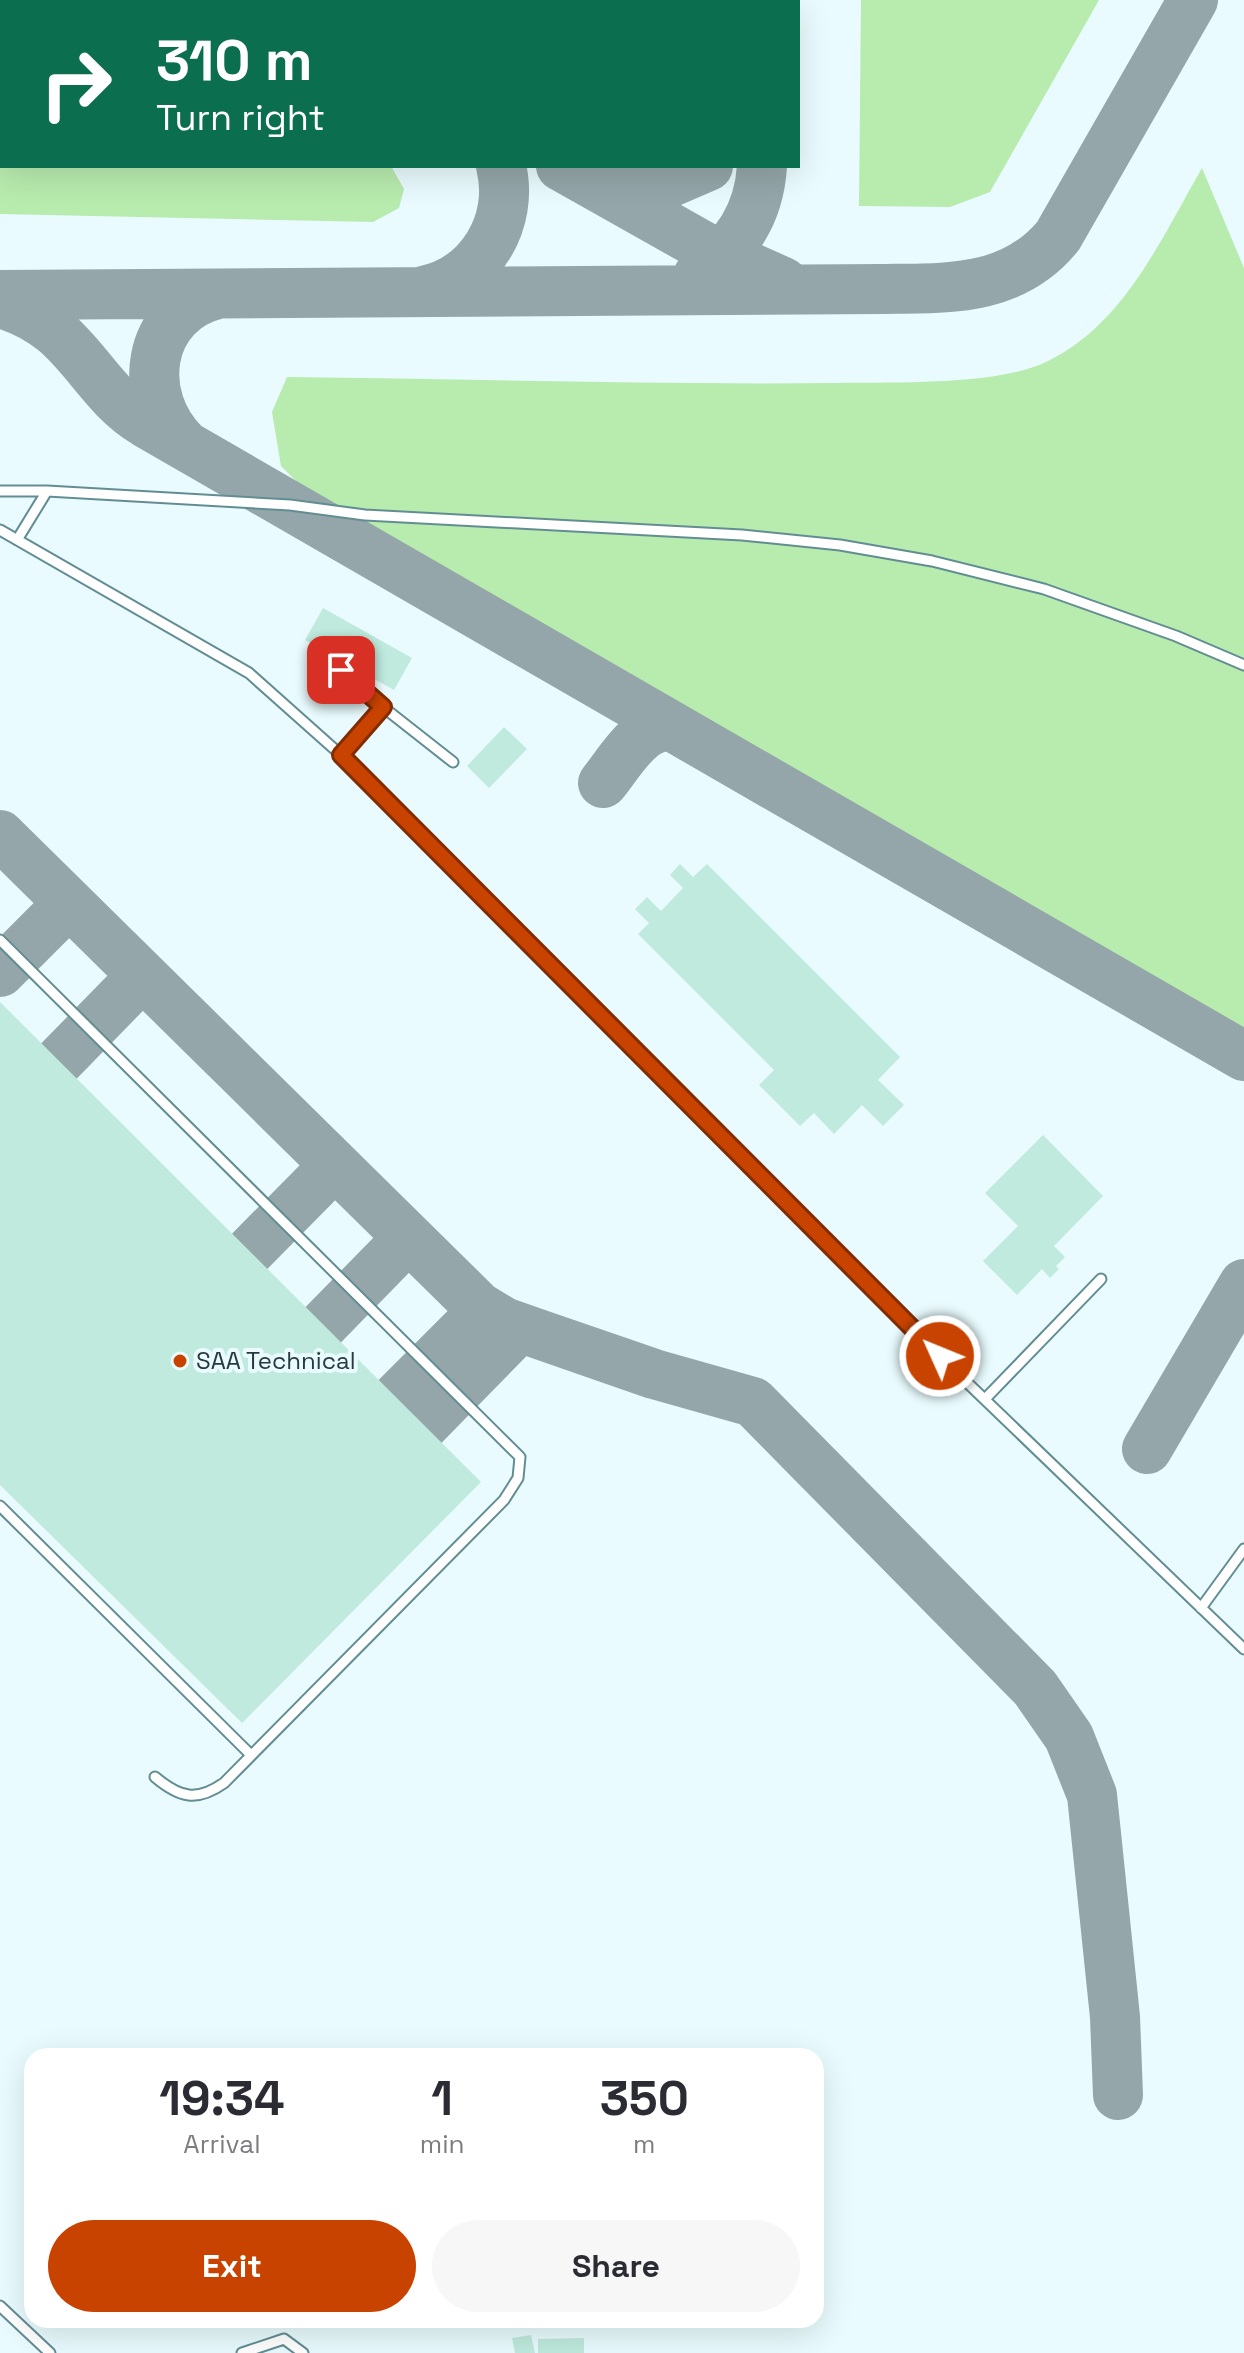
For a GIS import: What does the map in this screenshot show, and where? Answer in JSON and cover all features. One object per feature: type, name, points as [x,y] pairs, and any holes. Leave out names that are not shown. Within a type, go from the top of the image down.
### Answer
[{"type":"lane","points":[[0,491],[290,505],[365,515],[742,535],[856,548],[932,561],[1044,589],[1176,636],[1244,665]]},
{"type":"lane","points":[[17,540],[47,491]]},
{"type":"lane","points":[[0,530],[249,673],[341,755],[874,1293],[1244,1649]]},
{"type":"lane","points":[[341,670],[453,762]]},
{"type":"lane","points":[[341,755],[383,707]]},
{"type":"lane","points":[[0,940],[520,1457],[518,1478],[504,1500],[216,1788],[192,1798],[178,1793],[155,1777]]},
{"type":"lane","points":[[985,1399],[1101,1279]]},
{"type":"lane","points":[[0,1506],[251,1755]]},
{"type":"lane","points":[[1201,1608],[1244,1549]]},
{"type":"lane","points":[[0,2306],[50,2353]]},
{"type":"lane","points":[[242,2353],[284,2339],[303,2353]]},
{"type":"green space","points":[[861,0],[1099,0],[990,192],[950,207],[859,206]]},
{"type":"green space","points":[[0,168],[392,168],[404,189],[399,208],[373,222],[0,214]]},
{"type":"green space","points":[[1202,168],[1244,268],[1244,1028],[533,622],[298,483],[281,466],[272,412],[287,377],[886,383],[973,379],[1025,370],[1073,346],[1098,326],[1119,303],[1155,251]]},
{"type":"building","points":[[323,608],[412,658],[394,690],[305,640]]},
{"type":"building","points":[[504,727],[527,749],[489,788],[467,766]]},
{"type":"building","points":[[680,864],[693,877],[707,864],[900,1057],[878,1080],[904,1105],[883,1126],[862,1105],[834,1134],[814,1113],[800,1126],[759,1085],[774,1070],[638,934],[649,923],[635,909],[647,897],[661,911],[683,888],[670,875]]},
{"type":"building","name":"SAA Technical","points":[[0,1002],[481,1482],[242,1723],[0,1485]]},
{"type":"building","points":[[1043,1135],[1103,1196],[1054,1246],[1065,1257],[1056,1266],[1059,1269],[1050,1278],[1042,1269],[1017,1295],[983,1261],[1018,1226],[985,1193]]},
{"type":"building","points":[[531,2335],[535,2353],[515,2353],[512,2338]]},
{"type":"building","points":[[584,2338],[584,2353],[538,2353],[538,2339]]},
{"type":"taxiway","points":[[0,295],[907,289],[978,283],[1020,268],[1058,236],[1193,0]]},
{"type":"taxiway","points":[[423,291],[461,275],[489,245],[503,208],[501,168]]},
{"type":"taxiway","points":[[565,168],[703,246],[783,282]]},
{"type":"taxiway","points":[[600,185],[657,188],[703,168]]},
{"type":"taxiway","points":[[698,276],[724,253],[743,228],[756,200],[762,168]]},
{"type":"taxiway","points":[[185,445],[169,425],[159,404],[154,381],[156,358],[163,337],[175,318],[194,303],[218,294]]},
{"type":"taxiway","points":[[0,303],[27,313],[48,326],[109,392],[146,423],[1244,1056]]},
{"type":"taxiway","points":[[603,783],[642,737],[662,727],[673,727]]},
{"type":"taxiway","points":[[0,835],[479,1307],[504,1322],[547,1337],[654,1374],[753,1402],[1035,1688],[1069,1737],[1092,1795],[1115,2017],[1118,2095]]},
{"type":"taxiway","points":[[0,972],[69,903]]},
{"type":"taxiway","points":[[59,1061],[142,976]]},
{"type":"taxiway","points":[[250,1251],[335,1165]]},
{"type":"taxiway","points":[[323,1325],[408,1238]]},
{"type":"taxiway","points":[[1147,1449],[1244,1284]]},
{"type":"taxiway","points":[[396,1398],[484,1310]]},
{"type":"taxiway","points":[[424,1425],[519,1328]]},
{"type":"place","name":"SAA Technical","points":[[180,1361]]},
{"type":"route","points":[[341,670],[383,707],[341,755],[940,1356]]}]
